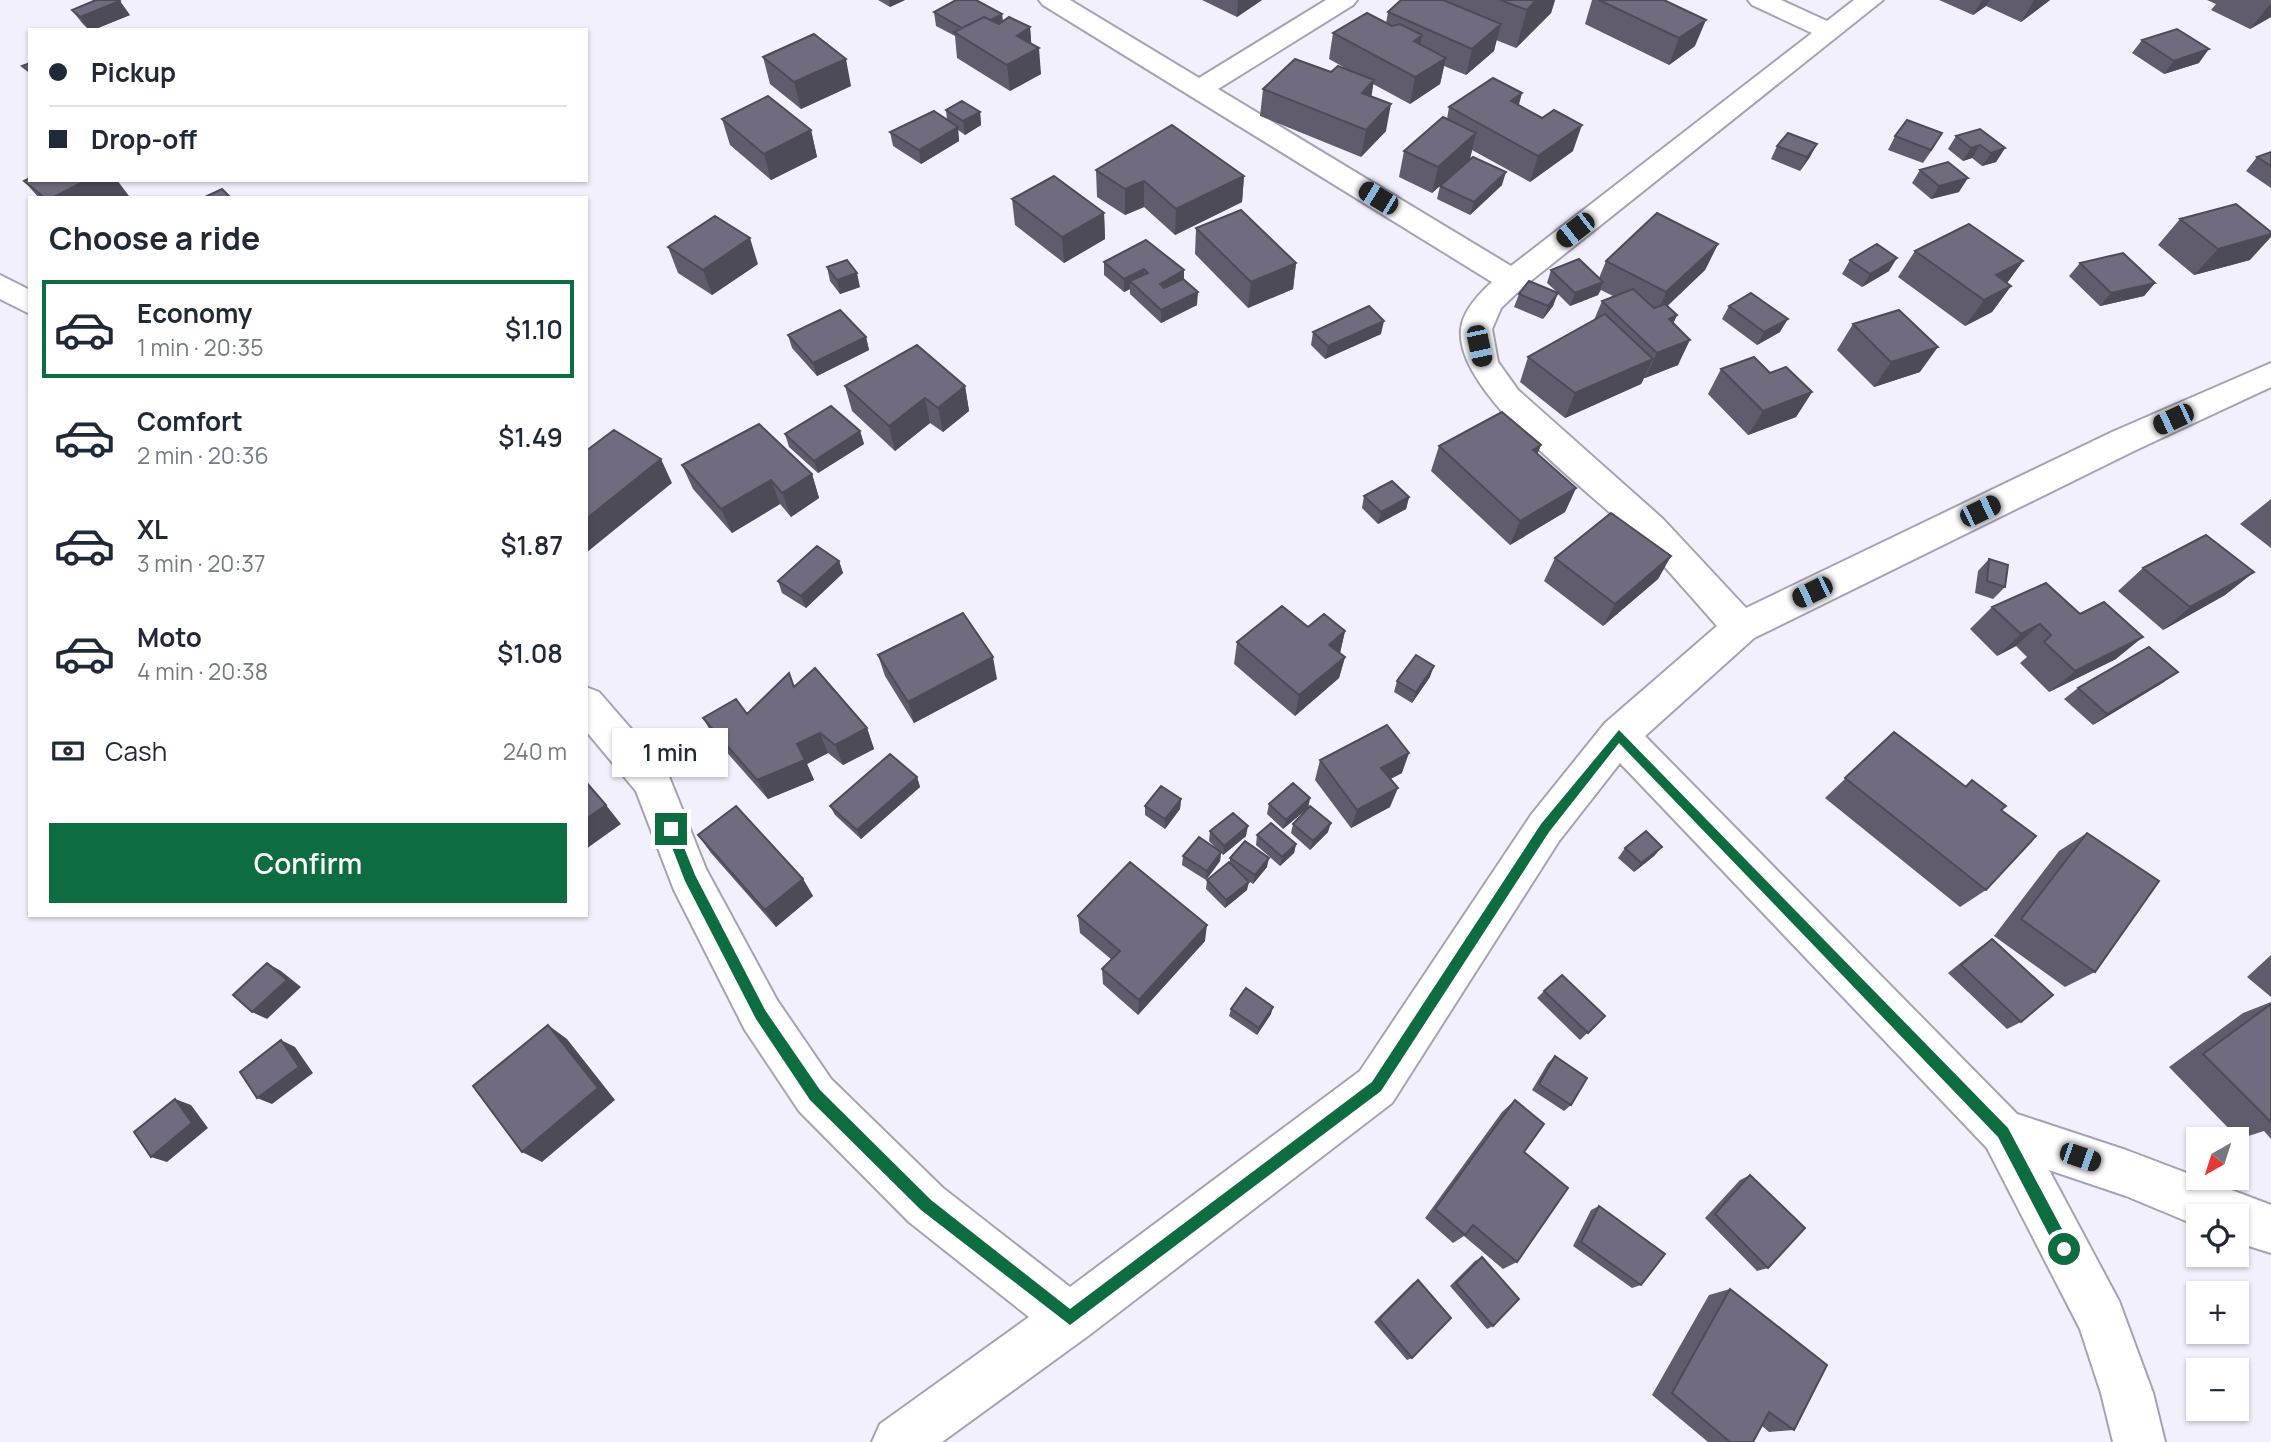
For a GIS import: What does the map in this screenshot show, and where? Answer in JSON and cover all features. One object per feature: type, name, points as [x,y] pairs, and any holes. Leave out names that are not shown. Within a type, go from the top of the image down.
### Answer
[{"type":"street","points":[[1052,0],[1512,280]]},
{"type":"street","points":[[1199,89],[1344,0]]},
{"type":"street","points":[[1761,0],[1828,31]]},
{"type":"street","points":[[1741,627],[1651,529],[1507,398],[1483,364],[1476,329],[1488,303],[1512,280],[1870,0]]},
{"type":"street","points":[[0,285],[28,303]]},
{"type":"street","points":[[898,1442],[1070,1318],[1376,1087],[1545,828],[1619,735],[1741,627],[2124,441],[2271,374]]},
{"type":"street","points":[[588,705],[652,780],[689,877],[761,1015],[815,1095],[926,1205],[1070,1318]]},
{"type":"street","points":[[1619,735],[2003,1132],[2101,1319],[2127,1394],[2139,1442]]},
{"type":"street","points":[[2003,1132],[2126,1173],[2202,1204]]},
{"type":"street","points":[[2249,1222],[2271,1229]]},
{"type":"building","points":[[96,0],[120,1],[80,17],[72,10]]},
{"type":"building","points":[[956,0],[976,0],[1002,14],[991,20],[984,17],[962,28],[934,12]]},
{"type":"building","points":[[1401,0],[1443,0],[1501,24],[1472,49],[1388,12]]},
{"type":"building","points":[[1500,0],[1536,0],[1527,10]]},
{"type":"building","points":[[1599,0],[1664,0],[1706,20],[1679,38]]},
{"type":"building","points":[[1367,13],[1392,26],[1400,24],[1422,35],[1414,41],[1446,58],[1415,77],[1333,33]]},
{"type":"building","points":[[984,17],[999,24],[1009,17],[1030,27],[1017,36],[1039,48],[1007,65],[954,32]]},
{"type":"building","points":[[2177,29],[2209,49],[2174,61],[2142,40]]},
{"type":"building","points":[[814,34],[846,59],[794,82],[763,57]]},
{"type":"building","points":[[1295,59],[1331,72],[1338,66],[1374,80],[1362,93],[1391,104],[1366,130],[1263,89]]},
{"type":"building","points":[[1493,78],[1522,93],[1511,101],[1542,118],[1554,110],[1582,125],[1538,156],[1449,107]]},
{"type":"building","points":[[768,96],[811,130],[764,154],[722,119]]},
{"type":"building","points":[[962,101],[980,112],[963,121],[946,110]]},
{"type":"building","points":[[934,111],[958,127],[919,150],[890,132]]},
{"type":"building","points":[[1443,117],[1476,133],[1438,167],[1404,151]]},
{"type":"building","points":[[1907,120],[1942,133],[1931,150],[1895,136]]},
{"type":"building","points":[[1172,125],[1244,176],[1176,209],[1144,181],[1125,189],[1096,170]]},
{"type":"building","points":[[1980,129],[2005,148],[1991,153],[1980,145],[1971,148],[1956,136]]},
{"type":"building","points":[[1788,133],[1817,144],[1807,157],[1777,146]]},
{"type":"building","points":[[2271,152],[2271,166],[2257,157]]},
{"type":"building","points":[[1473,157],[1506,172],[1474,202],[1440,186]]},
{"type":"building","points":[[1948,162],[1968,178],[1939,186],[1920,170]]},
{"type":"building","points":[[1054,176],[1104,213],[1062,237],[1012,199]]},
{"type":"building","points":[[24,181],[83,182],[56,196],[43,196]]},
{"type":"building","points":[[222,189],[229,196],[207,196]]},
{"type":"building","points":[[2236,204],[2271,234],[2218,249],[2180,219]]},
{"type":"building","points":[[1241,210],[1296,263],[1251,282],[1196,228]]},
{"type":"building","points":[[1657,213],[1718,244],[1666,292],[1606,261]]},
{"type":"building","points":[[715,216],[750,238],[703,270],[668,247]]},
{"type":"building","points":[[1969,224],[2023,261],[1996,275],[2011,286],[1984,300],[1915,251]]},
{"type":"building","points":[[1146,240],[1184,270],[1160,284],[1164,288],[1183,279],[1198,292],[1161,310],[1130,281],[1148,273],[1144,269],[1124,279],[1104,262]]},
{"type":"building","points":[[1877,244],[1897,258],[1870,274],[1850,260]]},
{"type":"building","points":[[2123,253],[2155,283],[2111,293],[2080,263]]},
{"type":"building","points":[[1579,259],[1603,282],[1575,293],[1551,270]]},
{"type":"building","points":[[847,260],[857,273],[837,280],[827,267]]},
{"type":"building","points":[[1529,281],[1558,293],[1548,306],[1519,294]]},
{"type":"building","points":[[1633,289],[1654,308],[1665,304],[1677,315],[1669,319],[1690,340],[1657,353],[1602,301]]},
{"type":"building","points":[[1751,293],[1788,319],[1764,332],[1729,306]]},
{"type":"building","points":[[1369,306],[1384,321],[1328,346],[1313,332]]},
{"type":"building","points":[[840,310],[866,337],[813,363],[788,335]]},
{"type":"building","points":[[1899,310],[1938,347],[1891,362],[1853,324]]},
{"type":"building","points":[[1605,314],[1653,359],[1575,393],[1528,357]]},
{"type":"building","points":[[917,345],[965,386],[938,408],[925,398],[889,426],[845,386]]},
{"type":"building","points":[[1754,357],[1770,373],[1786,367],[1812,392],[1763,411],[1721,369]]},
{"type":"building","points":[[831,406],[860,431],[814,461],[785,434]]},
{"type":"building","points":[[1502,412],[1541,445],[1533,450],[1576,488],[1520,521],[1439,446]]},
{"type":"building","points":[[759,424],[812,474],[782,493],[771,480],[721,509],[682,465]]},
{"type":"building","points":[[614,430],[661,459],[588,517],[588,450]]},
{"type":"building","points":[[1392,481],[1409,497],[1381,512],[1364,496]]},
{"type":"building","points":[[1611,513],[1671,556],[1615,604],[1555,558]]},
{"type":"building","points":[[2206,535],[2254,572],[2190,607],[2143,568]]},
{"type":"building","points":[[817,546],[839,561],[801,596],[778,581]]},
{"type":"building","points":[[1989,559],[2008,565],[2005,587],[1987,581]]},
{"type":"building","points":[[2046,583],[2080,614],[2104,602],[2143,637],[2075,671],[2044,642],[2051,635],[2040,624],[2021,634],[1992,607]]},
{"type":"building","points":[[1282,606],[1308,627],[1324,614],[1345,631],[1329,645],[1345,657],[1299,695],[1237,642]]},
{"type":"building","points":[[963,613],[993,657],[908,702],[878,655]]},
{"type":"building","points":[[2149,647],[2178,672],[2107,714],[2078,688]]},
{"type":"building","points":[[1416,655],[1434,666],[1416,692],[1397,681]]},
{"type":"building","points":[[815,668],[867,728],[835,745],[820,733],[797,744],[805,760],[757,780],[703,718],[736,699],[747,714],[789,673],[794,687]]},
{"type":"building","points":[[1387,725],[1409,753],[1381,768],[1398,788],[1357,810],[1320,760]]},
{"type":"building","points":[[1894,732],[1966,787],[1972,780],[2006,806],[2001,810],[2036,836],[1986,890],[1845,778]]},
{"type":"building","points":[[890,754],[917,777],[857,830],[830,806]]},
{"type":"building","points":[[1293,783],[1310,798],[1286,820],[1269,804]]},
{"type":"building","points":[[588,784],[606,805],[588,818]]},
{"type":"building","points":[[1161,786],[1181,799],[1165,819],[1145,806]]},
{"type":"building","points":[[736,806],[803,879],[765,910],[698,835]]},
{"type":"building","points":[[1310,806],[1331,823],[1313,841],[1293,824]]},
{"type":"building","points":[[1233,813],[1248,826],[1224,846],[1210,831]]},
{"type":"building","points":[[1271,823],[1296,844],[1282,857],[1257,835]]},
{"type":"building","points":[[1646,831],[1662,847],[1641,863],[1625,848]]},
{"type":"building","points":[[2087,833],[2159,881],[2095,972],[2021,919]]},
{"type":"building","points":[[1199,837],[1221,852],[1207,871],[1183,856]]},
{"type":"building","points":[[1245,841],[1269,858],[1255,875],[1230,858]]},
{"type":"building","points":[[1130,862],[1207,925],[1139,1000],[1102,969],[1120,951],[1078,916]]},
{"type":"building","points":[[1229,862],[1249,882],[1226,900],[1207,880]]},
{"type":"building","points":[[1992,939],[2053,995],[2021,1022],[1961,965]]},
{"type":"building","points":[[267,963],[287,980],[252,1012],[233,995]]},
{"type":"building","points":[[1562,975],[1605,1016],[1588,1033],[1544,991]]},
{"type":"building","points":[[1246,988],[1273,1007],[1259,1028],[1231,1009]]},
{"type":"building","points":[[2271,1004],[2271,1122],[2203,1054]]},
{"type":"building","points":[[548,1025],[598,1088],[522,1152],[473,1086]]},
{"type":"building","points":[[281,1040],[299,1067],[257,1098],[240,1072]]},
{"type":"building","points":[[1555,1056],[1587,1078],[1571,1105],[1539,1084]]},
{"type":"building","points":[[175,1099],[192,1123],[151,1157],[134,1132]]},
{"type":"building","points":[[1515,1100],[1544,1124],[1524,1152],[1568,1188],[1517,1262],[1473,1225],[1465,1235],[1435,1209]]},
{"type":"building","points":[[1750,1175],[1805,1228],[1768,1268],[1715,1214]]},
{"type":"building","points":[[1599,1206],[1665,1254],[1641,1285],[1581,1242]]},
{"type":"building","points":[[1482,1257],[1519,1299],[1493,1326],[1456,1283]]},
{"type":"building","points":[[1418,1280],[1451,1318],[1412,1358],[1379,1319]]},
{"type":"building","points":[[1730,1289],[1827,1365],[1794,1430],[1769,1412],[1753,1442],[1730,1442],[1672,1393]]},
{"type":"route","points":[[671,829],[689,877],[761,1015],[815,1095],[926,1205],[1070,1318],[1376,1087],[1545,828],[1619,735],[2003,1132],[2064,1249]]}]
